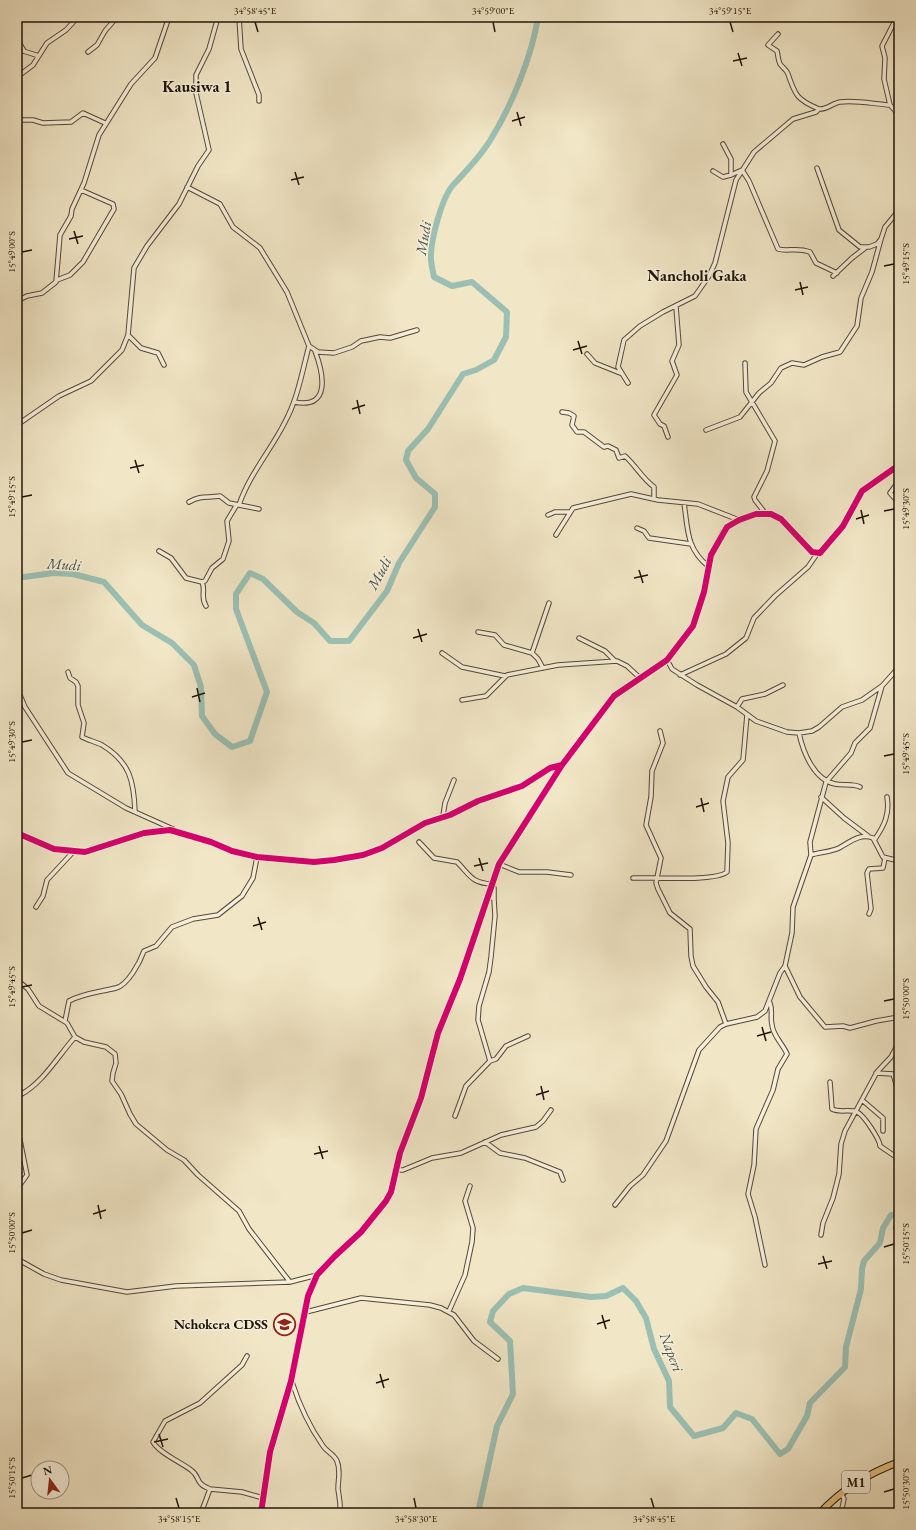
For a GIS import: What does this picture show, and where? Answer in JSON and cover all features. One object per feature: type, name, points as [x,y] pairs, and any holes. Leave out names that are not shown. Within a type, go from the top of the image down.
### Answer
[{"type":"highway","name":"M1","points":[[820,1513],[841,1493],[870,1474],[899,1462]]},
{"type":"street","points":[[17,77],[25,73],[39,56],[47,43],[66,30],[78,17]]},
{"type":"street","points":[[88,52],[97,44],[105,31],[118,17]]},
{"type":"street","points":[[17,301],[27,296],[42,293],[54,285],[57,280],[60,236],[71,216],[72,209],[81,190],[99,135],[105,123],[132,84],[155,58],[169,17]]},
{"type":"street","points":[[17,425],[58,396],[91,381],[122,350],[128,335],[134,268],[147,246],[179,204],[187,187],[209,150],[196,93],[196,75],[209,49],[218,17]]},
{"type":"street","points":[[239,17],[242,49],[259,95],[259,101]]},
{"type":"street","points":[[897,17],[882,46],[885,58],[884,79],[890,105],[899,115]]},
{"type":"street","points":[[778,34],[768,45],[777,51],[780,64],[788,73],[789,83],[796,95],[809,105],[819,109]]},
{"type":"street","points":[[17,38],[24,51]]},
{"type":"street","points":[[17,49],[39,56]]},
{"type":"street","points":[[628,383],[621,374],[618,366],[624,340],[640,326],[663,312],[676,307],[695,296],[712,270],[736,180],[756,150],[793,119],[816,112],[819,109],[844,102],[890,105]]},
{"type":"street","points":[[17,120],[33,120],[43,123],[71,122],[83,113],[105,123]]},
{"type":"street","points":[[723,144],[731,159],[731,175]]},
{"type":"street","points":[[817,168],[839,230],[865,248]]},
{"type":"street","points":[[713,171],[723,177],[742,170]]},
{"type":"street","points":[[742,170],[749,181],[778,249],[784,250],[798,248],[810,252],[816,263],[835,275],[852,258],[865,248],[874,246],[881,239]]},
{"type":"street","points":[[187,187],[220,204],[233,227],[260,248],[287,292],[308,346],[300,385],[286,421],[252,477],[237,506],[227,520],[229,541],[223,559],[212,568],[205,581],[202,582]]},
{"type":"street","points":[[57,280],[70,275],[83,262],[114,208],[113,204],[81,190]]},
{"type":"street","points":[[706,430],[738,418],[770,383],[778,371],[790,363],[804,365],[822,356],[840,352],[857,326],[861,298],[872,272],[885,227],[899,210]]},
{"type":"street","points":[[668,437],[664,426],[660,424],[654,415],[676,375],[672,361],[679,345],[676,307]]},
{"type":"street","points":[[308,346],[315,351],[334,353],[352,347],[361,341],[380,337],[390,338],[417,330]]},
{"type":"street","points":[[128,335],[139,346],[158,353],[164,365]]},
{"type":"street","points":[[294,402],[309,402],[317,399],[321,394],[320,371],[315,351]]},
{"type":"street","points":[[587,354],[595,363],[621,374]]},
{"type":"street","points":[[745,364],[745,390],[775,441],[767,472],[754,497],[754,500],[765,513],[781,519],[812,552],[817,554]]},
{"type":"street","points":[[562,412],[569,413],[574,416],[572,425],[577,432],[584,432],[604,447],[608,446],[616,450],[619,458],[625,456],[638,468],[643,479],[654,487],[654,499]]},
{"type":"street","points":[[680,675],[726,654],[746,638],[754,618],[775,596],[808,567],[817,554],[822,552],[843,526],[862,491],[899,465]]},
{"type":"street","points":[[899,481],[890,492],[899,503]]},
{"type":"street","points":[[556,535],[569,512],[573,508],[584,504],[631,494],[654,499],[698,504],[739,520]]},
{"type":"street","points":[[189,502],[203,496],[213,498],[220,496],[237,506],[259,509]]},
{"type":"street","points":[[684,503],[691,544],[695,553],[708,566]]},
{"type":"street","points":[[548,515],[555,512],[569,512]]},
{"type":"street","points":[[261,1513],[270,1452],[292,1381],[308,1296],[317,1275],[361,1232],[380,1210],[391,1192],[400,1153],[421,1098],[438,1033],[460,979],[500,864],[562,765],[614,696],[667,660],[689,631],[697,617],[704,592],[711,555],[723,532],[739,520],[765,513]]},
{"type":"street","points":[[637,528],[644,531],[649,538],[691,544]]},
{"type":"street","points":[[159,551],[171,558],[186,578],[202,582]]},
{"type":"street","points":[[202,582],[204,585],[202,598],[206,606]]},
{"type":"street","points":[[532,653],[549,603]]},
{"type":"street","points":[[478,632],[496,635],[504,644],[532,653],[538,658],[543,668]]},
{"type":"street","points":[[579,638],[605,651],[615,661],[627,666],[640,678]]},
{"type":"street","points":[[442,653],[462,667],[505,676],[574,663],[615,661]]},
{"type":"street","points":[[667,660],[672,669],[680,675],[737,707],[765,726],[787,732],[799,733],[812,731],[819,727],[842,707],[862,700],[882,686],[899,668]]},
{"type":"street","points":[[68,672],[70,678],[76,682],[78,686],[78,705],[84,723],[82,737],[102,746],[123,762],[133,784],[135,812]]},
{"type":"street","points":[[462,700],[486,696],[505,676]]},
{"type":"street","points":[[737,707],[742,700],[765,694],[783,685]]},
{"type":"street","points":[[614,1205],[630,1186],[643,1175],[666,1142],[699,1050],[720,1027],[726,1024],[757,1017],[765,1011],[770,1003],[780,974],[785,966],[792,933],[793,907],[811,855],[810,842],[821,796],[829,776],[851,753],[855,742],[870,728],[882,686]]},
{"type":"street","points":[[17,688],[25,707],[66,771],[95,790],[135,812],[232,852],[256,857],[314,862],[364,855],[395,842],[425,823],[458,812],[478,801],[522,786],[550,768],[562,765]]},
{"type":"street","points":[[633,878],[701,878],[717,876],[727,872],[728,843],[723,801],[728,778],[743,760],[747,715]]},
{"type":"street","points":[[660,731],[663,743],[652,772],[652,797],[646,823],[661,858],[656,886],[670,913],[679,921],[687,925],[690,929],[693,966],[706,987],[718,1002],[726,1024]]},
{"type":"street","points":[[799,733],[806,756],[826,782],[860,787]]},
{"type":"street","points":[[443,816],[445,802],[454,780]]},
{"type":"street","points":[[821,796],[844,818],[874,839],[880,854],[886,858],[899,861]]},
{"type":"street","points":[[874,839],[886,822],[888,812],[887,797]]},
{"type":"street","points":[[17,833],[54,849],[91,851],[144,833],[162,830],[179,831]]},
{"type":"street","points":[[811,855],[840,848],[854,838],[868,836]]},
{"type":"street","points":[[419,842],[431,857],[457,862],[462,869],[476,881],[492,884]]},
{"type":"street","points":[[36,907],[43,896],[47,880],[74,851]]},
{"type":"street","points":[[65,1021],[70,1000],[99,990],[119,987],[138,966],[144,951],[156,946],[172,927],[193,919],[218,915],[242,896],[253,878],[256,857]]},
{"type":"street","points":[[869,914],[871,909],[867,886],[868,870],[883,868],[886,858]]},
{"type":"street","points":[[500,864],[519,872],[547,872],[571,875]]},
{"type":"street","points":[[490,1061],[478,1020],[479,1006],[492,957],[495,891],[492,884]]},
{"type":"street","points":[[488,896],[494,899]]},
{"type":"street","points":[[785,966],[800,996],[825,1027],[842,1026],[850,1028],[899,1017]]},
{"type":"street","points":[[17,980],[28,989],[39,1006],[65,1021],[75,1037],[84,1042],[106,1047],[115,1054],[116,1063],[112,1073],[112,1081],[121,1094],[136,1124],[167,1150],[184,1160],[198,1175],[239,1211],[249,1229],[290,1282]]},
{"type":"street","points":[[766,1265],[756,1217],[748,1194],[754,1165],[756,1129],[773,1090],[778,1069],[787,1054],[777,1039],[772,1026],[772,1010],[770,1003]]},
{"type":"street","points":[[455,1116],[466,1086],[490,1061],[496,1059],[506,1046],[528,1036]]},
{"type":"street","points":[[17,1102],[20,1095],[46,1072],[75,1037]]},
{"type":"street","points":[[821,1235],[839,1174],[842,1139],[876,1073],[891,1057],[899,1042]]},
{"type":"street","points":[[876,1073],[893,1074],[899,1094]]},
{"type":"street","points":[[830,1082],[832,1109],[836,1111],[857,1112],[865,1118],[880,1142],[880,1146],[899,1159]]},
{"type":"street","points":[[862,1100],[883,1118],[883,1131]]},
{"type":"street","points":[[397,1170],[403,1170],[430,1159],[461,1153],[501,1135],[536,1126],[543,1121],[551,1110]]},
{"type":"street","points":[[17,1131],[27,1175],[17,1189]]},
{"type":"street","points":[[485,1142],[500,1153],[525,1158],[560,1172],[563,1180]]},
{"type":"street","points":[[449,1311],[465,1276],[472,1242],[473,1228],[465,1201],[470,1186]]},
{"type":"street","points":[[899,1216],[896,1228],[899,1241]]},
{"type":"street","points":[[17,1259],[44,1274],[62,1280],[127,1292],[176,1286],[290,1282],[317,1275]]},
{"type":"street","points":[[306,1312],[361,1298],[430,1306],[449,1311],[460,1321],[468,1334],[474,1340],[498,1359]]},
{"type":"street","points":[[247,1356],[242,1365],[200,1403],[165,1421],[153,1442],[178,1462],[192,1470],[201,1486],[210,1489],[242,1492],[263,1498]]},
{"type":"street","points":[[292,1381],[303,1412],[322,1445],[333,1455],[338,1464],[340,1473],[338,1490],[341,1500],[340,1513]]},
{"type":"street","points":[[899,1402],[897,1415],[899,1422]]},
{"type":"street","points":[[200,1513],[210,1489]]},
{"type":"street","points":[[841,1493],[844,1498],[841,1513]]},
{"type":"waterway","name":"Mudi","points":[[17,576],[24,577],[53,573],[73,574],[104,582],[142,625],[172,643],[194,665],[201,687],[202,716],[215,734],[232,747],[250,741],[267,692],[236,609],[236,594],[250,573],[263,579],[297,612],[314,623],[330,641],[349,641],[387,591],[399,563],[435,507],[435,494],[416,478],[406,460],[408,451],[428,429],[463,374],[476,370],[494,360],[506,337],[507,312],[472,282],[452,286],[434,277],[431,251],[432,242],[445,198],[454,184],[483,151],[499,126],[514,96],[531,48],[538,17]]},
{"type":"waterway","name":"Naperi","points":[[478,1513],[497,1426],[513,1394],[510,1341],[490,1322],[493,1311],[509,1294],[523,1288],[591,1297],[606,1296],[623,1288],[636,1301],[646,1318],[654,1349],[669,1381],[670,1407],[694,1436],[723,1428],[736,1413],[752,1419],[780,1454],[788,1449],[807,1416],[810,1403],[845,1367],[846,1347],[861,1289],[864,1261],[880,1243],[883,1228],[891,1215],[899,1215]]},
{"type":"cycle path","points":[[261,1513],[270,1452],[291,1381],[308,1296],[317,1275],[361,1232],[386,1201],[391,1192],[400,1153],[421,1098],[438,1033],[460,979],[499,864],[562,765],[614,696],[667,660],[693,626],[704,592],[711,555],[727,527],[739,520],[756,514],[771,514],[781,519],[812,552],[820,553],[843,526],[862,491],[899,465]]},
{"type":"cycle path","points":[[17,833],[54,849],[85,852],[144,833],[170,830],[211,842],[232,851],[257,857],[314,862],[334,860],[363,855],[382,848],[425,823],[450,815],[478,801],[522,786],[550,768],[562,765]]},
{"type":"place","name":"Nchokera CDSS","points":[[284,1324]]},
{"type":"district","name":"Kausiwa 1","points":[[197,86]]},
{"type":"district","name":"Nancholi Gaka","points":[[697,275]]}]
